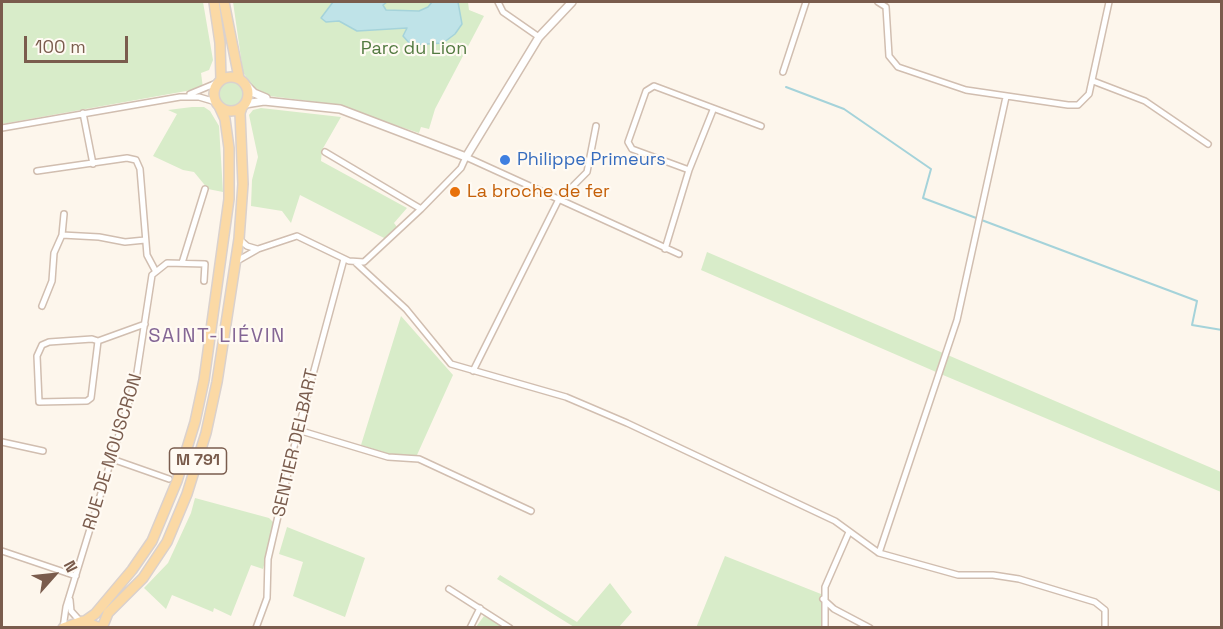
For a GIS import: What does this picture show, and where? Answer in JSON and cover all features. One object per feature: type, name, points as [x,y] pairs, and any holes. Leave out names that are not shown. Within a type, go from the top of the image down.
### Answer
[{"type":"main road","points":[[214,2],[220,43],[220,81],[214,92],[218,104],[231,111],[244,105],[249,95],[243,82],[225,2]]},
{"type":"main road","points":[[220,81],[229,77],[243,82]]},
{"type":"main road","name":"M 791","points":[[82,621],[95,614],[153,541],[177,481],[195,422],[208,357],[229,199],[228,137],[225,119],[218,104]]},
{"type":"main road","name":"M 791","points":[[101,627],[111,609],[134,588],[167,542],[184,501],[212,407],[239,239],[243,184],[240,113],[244,105]]},
{"type":"main road","points":[[63,627],[82,621],[101,627]]},
{"type":"street","points":[[498,2],[502,12],[539,38]]},
{"type":"street","points":[[356,263],[372,257],[461,168],[539,38],[572,2]]},
{"type":"street","points":[[783,72],[806,2]]},
{"type":"street","points":[[883,2],[888,18],[889,56],[898,67],[966,90],[1056,105],[1078,105],[1089,94],[1093,81],[1109,2]]},
{"type":"street","points":[[2,128],[180,97],[206,90],[220,81]]},
{"type":"street","points":[[1093,81],[1145,102],[1208,144]]},
{"type":"street","points":[[243,82],[257,94],[280,102]]},
{"type":"street","points":[[689,170],[632,148],[628,142],[646,91],[654,86],[713,110],[761,126]]},
{"type":"street","points":[[180,97],[200,97],[218,104]]},
{"type":"street","points":[[879,553],[957,320],[1006,97]]},
{"type":"street","points":[[244,105],[259,101],[340,109],[466,157],[558,201],[679,254]]},
{"type":"street","points":[[665,249],[689,170],[713,110]]},
{"type":"street","points":[[83,113],[93,164]]},
{"type":"street","points":[[473,371],[558,201],[587,172],[596,126]]},
{"type":"street","points":[[325,152],[421,209]]},
{"type":"street","points":[[37,171],[127,158],[138,163],[148,260],[155,270],[167,263],[205,264],[204,281]]},
{"type":"street","points":[[182,263],[205,189]]},
{"type":"street","points":[[42,306],[52,281],[54,253],[62,235],[64,214]]},
{"type":"street","points":[[62,235],[99,237],[125,242],[145,240]]},
{"type":"street","points":[[235,262],[258,249],[297,236],[356,263],[406,309],[448,362],[570,399],[835,520],[879,553],[958,575],[1011,577],[1095,602],[1105,610],[1105,627]]},
{"type":"street","points":[[239,239],[247,246],[258,249]]},
{"type":"street","name":"SENTIER DELBART","points":[[256,627],[267,598],[268,560],[298,430],[344,259]]},
{"type":"street","name":"RUE DE MOUSCRON","points":[[63,627],[76,576],[136,380],[150,280],[155,270]]},
{"type":"street","points":[[98,341],[92,398],[39,402],[37,356],[42,345],[49,342],[92,339],[98,341],[145,324]]},
{"type":"street","points":[[298,430],[388,458],[419,459],[531,511]]},
{"type":"street","points":[[2,442],[43,451]]},
{"type":"street","points":[[112,459],[169,479]]},
{"type":"street","points":[[825,627],[823,599],[826,581],[849,532]]},
{"type":"street","points":[[2,551],[76,576]]},
{"type":"street","points":[[449,589],[510,627]]},
{"type":"street","points":[[71,596],[71,610],[82,621]]},
{"type":"street","points":[[823,599],[834,609],[870,627]]},
{"type":"street","points":[[470,627],[480,608]]},
{"type":"green space","points":[[2,2],[203,2],[213,60],[209,70],[201,73],[203,88],[2,124]]},
{"type":"green space","name":"Parc du Lion","points":[[233,2],[468,2],[469,10],[484,16],[435,109],[429,129],[421,127],[419,133],[332,104],[262,95],[253,88],[243,72]]},
{"type":"green space","points":[[231,81],[240,85],[244,94],[240,103],[231,107],[222,103],[218,94],[222,85]]},
{"type":"green space","points":[[204,107],[210,111],[219,126],[223,192],[208,189],[194,172],[183,170],[153,156],[177,114],[168,110]]},
{"type":"green space","points":[[261,108],[341,117],[322,150],[321,161],[407,208],[394,223],[397,227],[386,239],[300,195],[291,223],[282,211],[251,206],[252,180],[258,157],[249,115],[253,110]]},
{"type":"green space","points":[[707,252],[1221,472],[1221,492],[701,270]]},
{"type":"green space","points":[[401,316],[453,375],[417,455],[410,456],[388,454],[361,445]]},
{"type":"green space","points":[[195,498],[269,518],[275,524],[263,569],[251,565],[231,616],[214,608],[213,612],[172,595],[166,609],[144,588],[168,563],[191,513]]},
{"type":"green space","points":[[287,527],[365,558],[345,617],[293,596],[303,562],[279,554]]},
{"type":"green space","points":[[725,556],[821,594],[823,627],[696,628]]},
{"type":"green space","points":[[500,575],[577,622],[610,583],[632,612],[619,627],[574,627],[497,579]]},
{"type":"green space","points":[[484,616],[503,627],[476,627]]},
{"type":"water","points":[[333,2],[387,2],[383,5],[386,10],[419,11],[428,7],[432,2],[458,2],[462,24],[455,34],[443,43],[411,45],[403,36],[407,28],[357,31],[339,21],[326,22],[321,18]]},
{"type":"waterway","points":[[786,87],[844,109],[931,169],[923,198],[1197,301],[1192,325],[1222,330]]},
{"type":"place","name":"Philippe Primeurs","points":[[505,160]]},
{"type":"place","name":"La broche de fer","points":[[455,192]]},
{"type":"district","name":"SAINT-LIÉVIN","points":[[217,337]]}]
